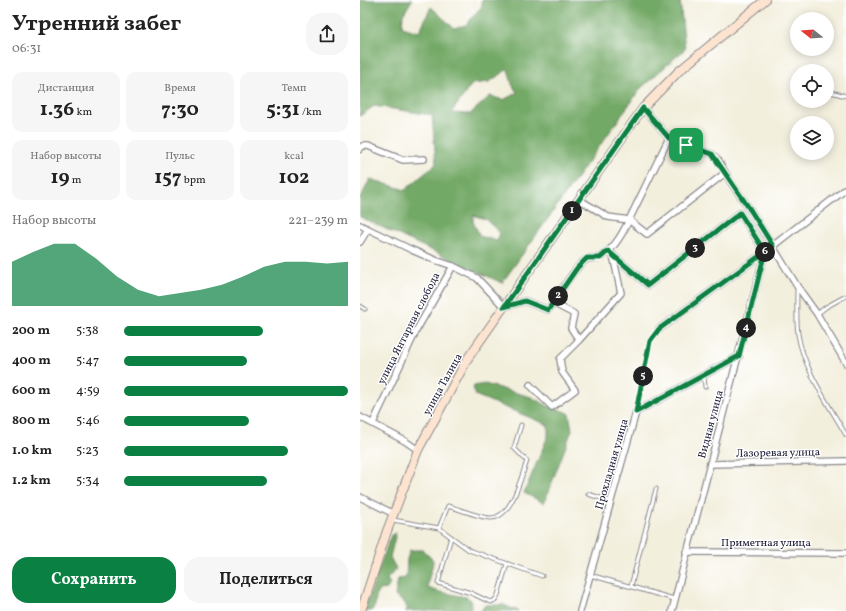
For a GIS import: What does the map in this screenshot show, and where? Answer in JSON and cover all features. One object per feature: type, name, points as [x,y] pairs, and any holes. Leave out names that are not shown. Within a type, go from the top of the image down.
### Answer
[{"type":"street","name":"улица Талица","points":[[361,611],[392,517],[418,450],[468,358],[643,108],[679,71],[765,0]]},
{"type":"street","points":[[643,108],[669,138],[712,154],[773,246],[797,286],[817,314],[846,363]]},
{"type":"street","points":[[360,225],[429,257],[453,266],[476,278],[504,307],[525,301],[548,310],[577,268],[587,258],[600,258],[610,253],[623,234],[669,138]]},
{"type":"street","points":[[360,149],[362,146],[368,146],[403,160],[424,158]]},
{"type":"street","points":[[580,200],[608,217],[629,220],[647,234],[725,173]]},
{"type":"street","points":[[659,329],[765,252],[846,189]]},
{"type":"street","points":[[610,253],[648,285],[740,213],[765,252]]},
{"type":"street","points":[[360,242],[368,229]]},
{"type":"street","name":"Видная улица","points":[[672,611],[686,552],[739,356],[765,252]]},
{"type":"street","points":[[530,386],[552,407],[575,390],[562,372],[560,359],[621,293],[610,253]]},
{"type":"street","name":"улица Янтарная слобода","points":[[373,423],[416,331],[453,266]]},
{"type":"street","points":[[553,304],[574,314],[571,328],[579,340]]},
{"type":"street","name":"Прохладная улица","points":[[580,611],[636,412],[739,356]]},
{"type":"street","points":[[360,416],[406,441],[418,450]]},
{"type":"street","name":"Лазоревая улица","points":[[710,464],[846,461]]},
{"type":"street","points":[[360,497],[392,517]]},
{"type":"street","name":"Приметная улица","points":[[686,552],[846,553]]},
{"type":"lane","points":[[834,93],[846,96]]},
{"type":"lane","points":[[797,286],[798,335],[804,356],[821,392],[846,435]]},
{"type":"lane","points":[[817,314],[826,307],[846,296]]},
{"type":"lane","points":[[360,306],[366,309]]},
{"type":"lane","points":[[636,412],[650,341],[659,329]]},
{"type":"lane","points":[[704,376],[704,387]]},
{"type":"lane","points":[[439,528],[448,506],[490,518],[497,517],[504,512],[512,502],[527,461],[514,448],[520,425]]},
{"type":"lane","points":[[631,586],[656,489]]},
{"type":"lane","points":[[588,494],[610,501]]},
{"type":"lane","points":[[392,517],[439,528],[469,550],[542,576]]},
{"type":"lane","points":[[451,537],[438,583],[471,593],[492,602],[498,595],[507,564]]},
{"type":"lane","points":[[590,575],[674,599]]},
{"type":"green space","points":[[360,0],[412,0],[403,15],[402,27],[419,32],[431,7],[454,28],[466,25],[482,6],[482,0],[680,0],[685,49],[641,88],[502,283],[360,217],[360,199],[370,179],[405,190],[436,164],[432,115],[374,106],[360,116]],"holes":[[[508,69],[512,84],[517,93],[503,100],[490,96],[470,114],[451,113],[472,84],[489,82]],[[473,215],[485,219],[500,233],[497,241],[480,236],[473,222]]]},
{"type":"green space","points":[[485,384],[531,397],[548,406],[569,413],[572,430],[544,503],[524,493],[548,436],[548,425],[475,395],[473,386]]},
{"type":"green space","points":[[396,533],[390,557],[396,569],[387,579],[390,584],[387,589],[380,590],[376,597],[375,606],[371,611],[364,611],[391,535]]},
{"type":"green space","points":[[410,550],[423,550],[433,560],[428,580],[428,588],[466,597],[471,600],[471,607],[469,611],[408,611],[405,603],[395,596],[398,579],[406,578],[407,559]]},
{"type":"green space","points":[[485,605],[504,605],[518,611],[481,611]]},
{"type":"route","points":[[686,145],[669,138],[643,108],[504,307],[525,301],[548,310],[577,268],[587,258],[600,258],[608,251],[648,285],[740,213],[765,252],[739,356],[636,412],[650,341],[659,329],[765,252],[773,246],[730,181],[718,160],[712,154],[686,145]]}]
